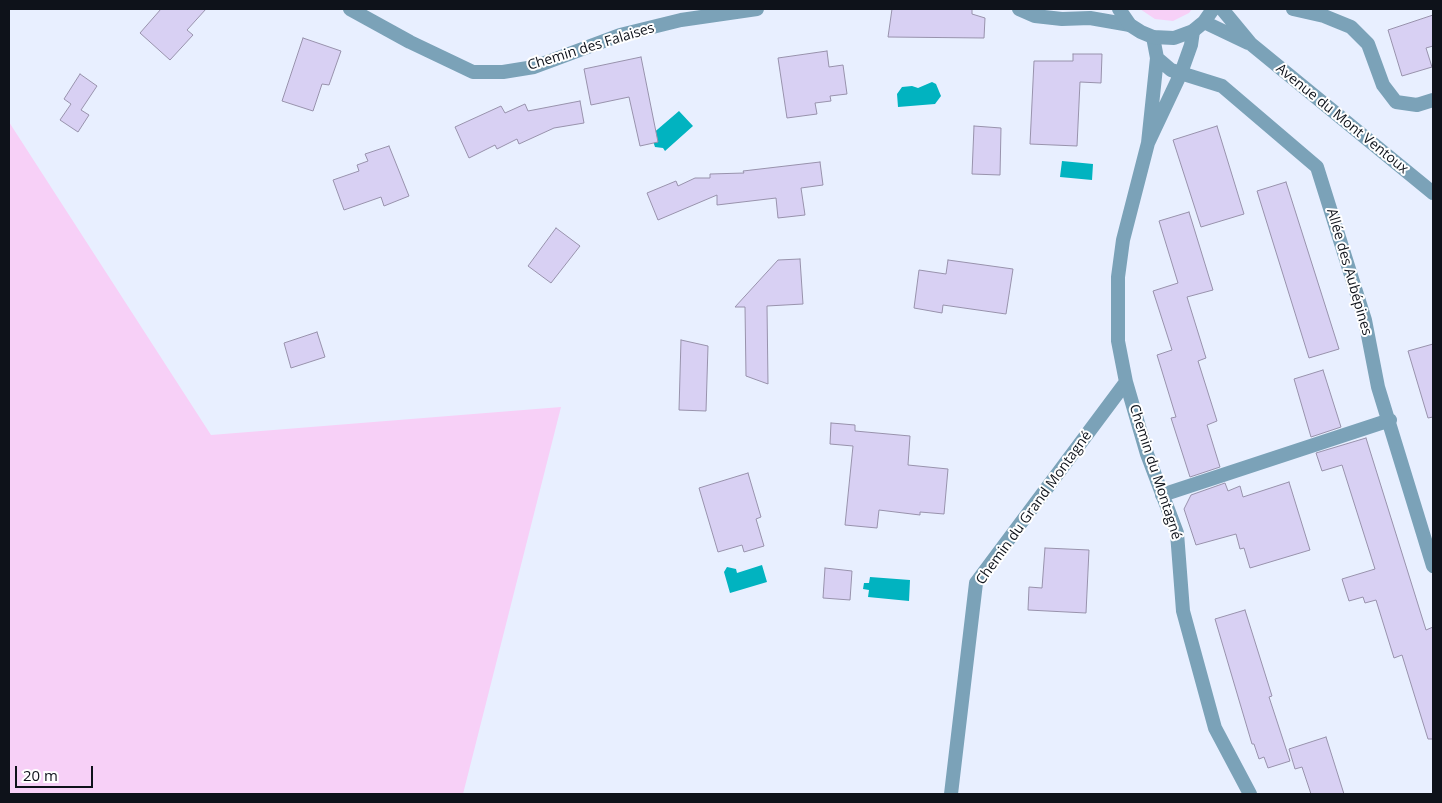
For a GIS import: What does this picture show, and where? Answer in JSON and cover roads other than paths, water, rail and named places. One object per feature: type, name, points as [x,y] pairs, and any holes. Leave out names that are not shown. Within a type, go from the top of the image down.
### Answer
[{"type":"street","name":"Chemin des Falaises","points":[[350,9],[410,42],[473,72],[493,72],[534,66],[620,35],[681,20],[757,9]]},
{"type":"street","points":[[1020,9],[1035,16],[1062,19],[1090,18],[1130,25],[1153,37],[1174,38],[1199,26],[1213,9]]},
{"type":"street","points":[[1090,18],[1102,9]]},
{"type":"street","points":[[1119,9],[1130,25]]},
{"type":"street","name":"Avenue du Mont Ventoux","points":[[1222,9],[1251,44],[1433,193]]},
{"type":"street","points":[[1293,9],[1324,16],[1351,27],[1368,44],[1383,84],[1396,102],[1417,105],[1433,100]]},
{"type":"street","name":"Avenue du Mont Ventoux","points":[[1199,26],[1251,44]]},
{"type":"street","name":"Chemin du Montagné","points":[[1148,143],[1181,72],[1199,26]]},
{"type":"street","name":"Chemin du Montagné","points":[[1153,37],[1157,58],[1148,143],[1123,240],[1118,277],[1118,341],[1126,382],[1147,454],[1177,533],[1183,612],[1215,728],[1250,794]]},
{"type":"street","name":"Allée des Aubépines","points":[[1157,58],[1171,70],[1222,86],[1316,167],[1365,320],[1378,386],[1390,420],[1433,566]]},
{"type":"street","name":"Chemin du Grand Montagné","points":[[951,794],[976,584],[1126,382]]},
{"type":"street","points":[[1162,495],[1390,420]]},
{"type":"water","points":[[932,82],[936,84],[941,96],[935,104],[898,107],[897,94],[902,87],[912,86],[918,88]]},
{"type":"water","points":[[679,111],[693,126],[665,151],[663,148],[655,147],[651,135]]},
{"type":"water","points":[[1062,161],[1093,164],[1092,180],[1060,177]]},
{"type":"water","points":[[762,565],[767,582],[730,593],[724,572],[727,567],[736,569],[737,573]]},
{"type":"water","points":[[870,577],[910,580],[909,601],[868,597],[869,590],[863,589],[864,583],[869,583]]}]
